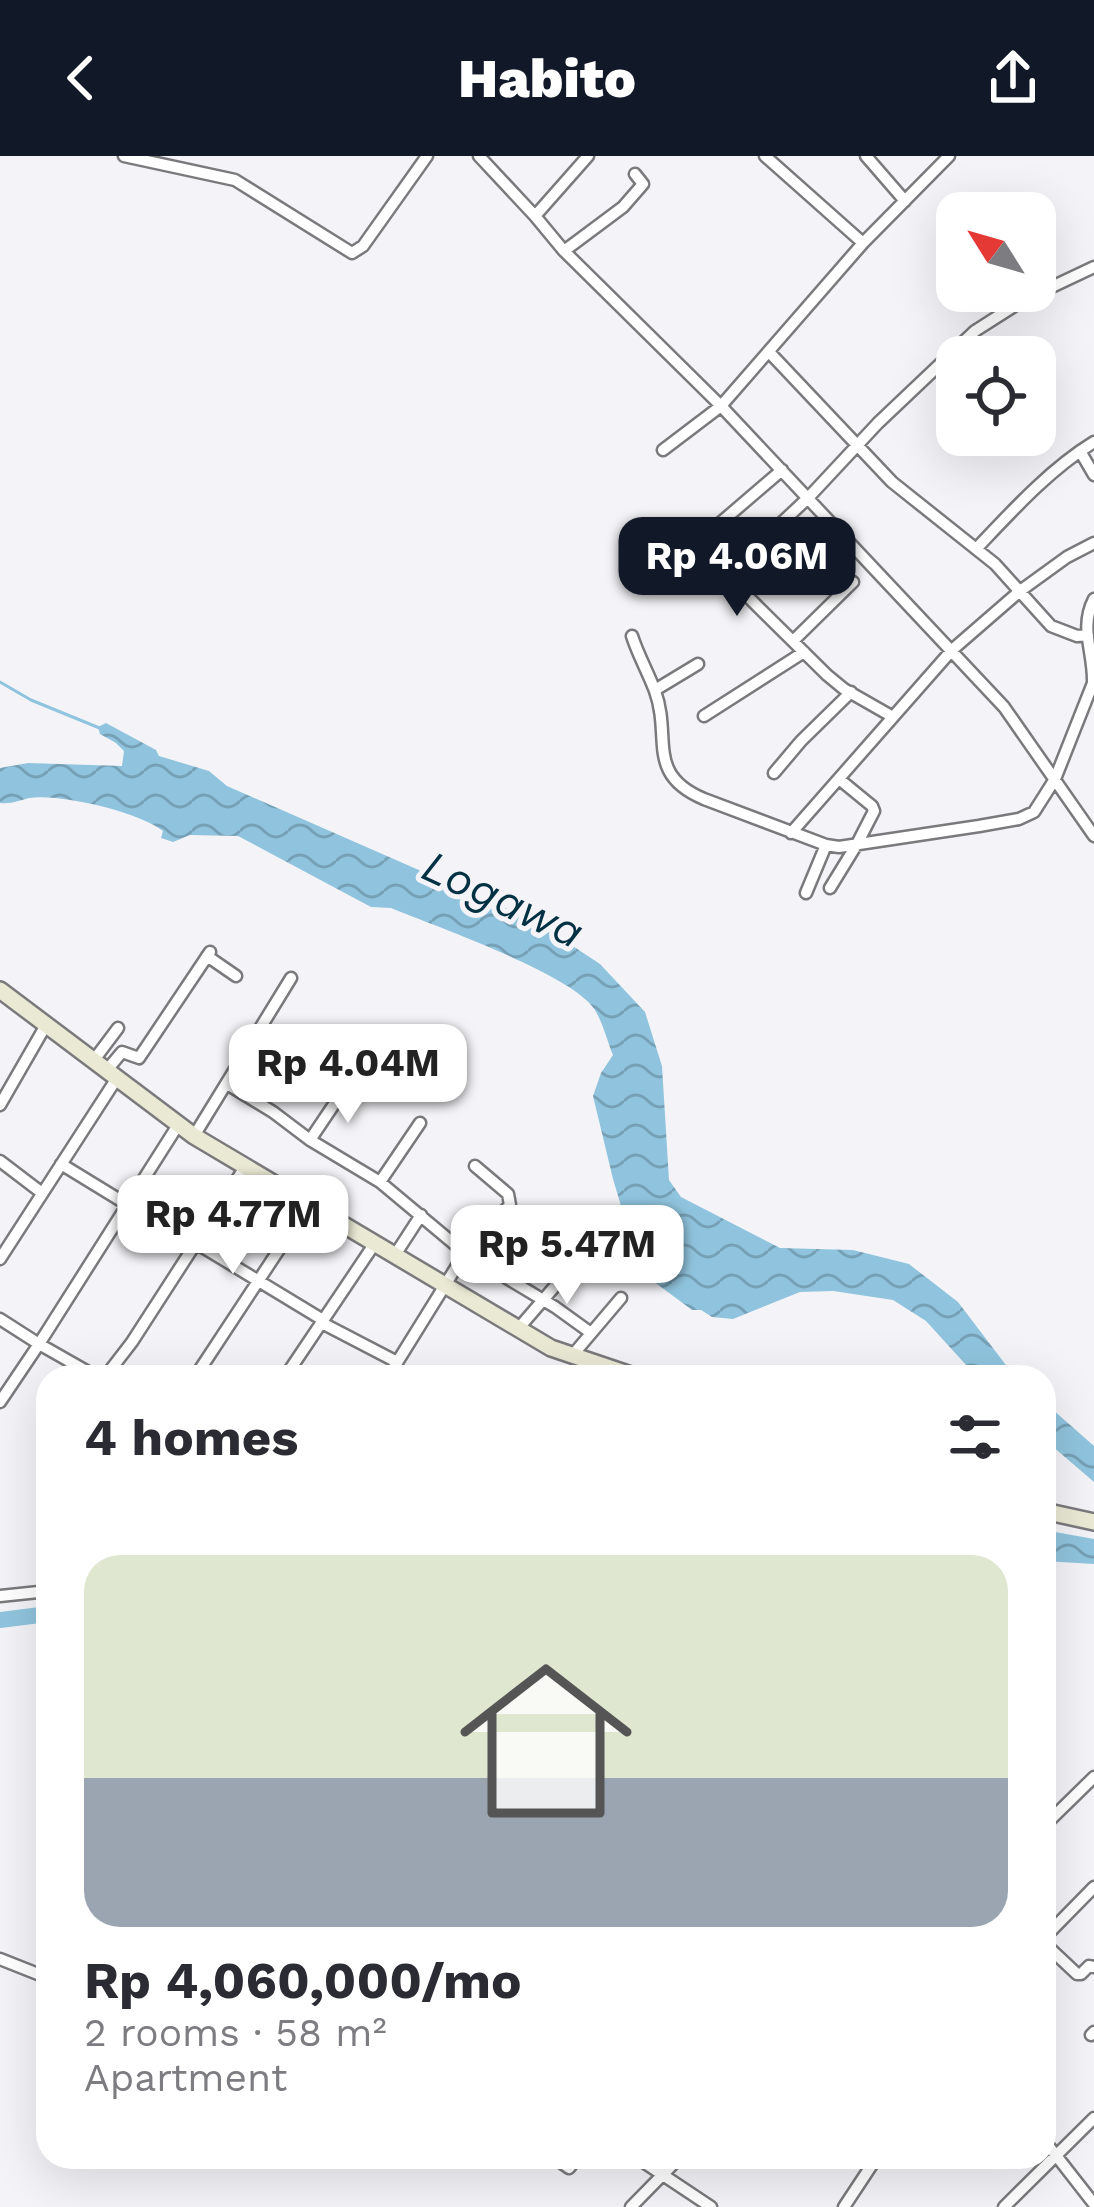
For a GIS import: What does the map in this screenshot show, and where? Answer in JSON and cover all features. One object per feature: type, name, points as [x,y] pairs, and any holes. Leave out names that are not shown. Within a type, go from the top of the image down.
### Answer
[{"type":"main road","points":[[0,990],[194,1136],[518,1329],[571,1357],[597,1365]]},
{"type":"main road","points":[[1056,1514],[1094,1522]]},
{"type":"street","points":[[124,156],[235,180],[352,253],[363,246],[427,156]]},
{"type":"street","points":[[479,156],[564,251],[721,406],[1010,714],[1094,836]]},
{"type":"street","points":[[536,216],[588,156]]},
{"type":"street","points":[[765,156],[863,243]]},
{"type":"street","points":[[866,156],[904,201]]},
{"type":"street","points":[[663,449],[721,406],[863,243],[948,156]]},
{"type":"street","points":[[564,251],[623,207],[644,184],[635,174]]},
{"type":"street","points":[[1056,286],[1094,267]]},
{"type":"street","points":[[893,717],[851,692],[804,652],[728,576],[855,446],[1000,312]]},
{"type":"street","points":[[770,353],[855,446],[901,490],[976,548],[1051,626],[1083,636]]},
{"type":"street","points":[[976,548],[1094,442]]},
{"type":"street","points":[[1080,451],[1094,472]]},
{"type":"street","points":[[718,524],[782,470]]},
{"type":"street","points":[[818,567],[843,536]]},
{"type":"street","points":[[793,830],[952,650],[1020,591],[1094,543]]},
{"type":"street","points":[[793,641],[853,582]]},
{"type":"street","points":[[632,636],[659,688],[666,766],[672,777],[690,793],[826,845],[1019,819],[1037,809],[1093,683],[1083,636],[1094,598]]},
{"type":"street","points":[[704,716],[804,652]]},
{"type":"street","points":[[659,688],[698,664]]},
{"type":"street","points":[[774,773],[851,692]]},
{"type":"street","points":[[830,887],[873,808],[839,779]]},
{"type":"street","points":[[806,893],[826,845]]},
{"type":"street","points":[[106,1069],[122,1052],[139,1058],[209,954],[236,976]]},
{"type":"street","points":[[194,1136],[291,978]]},
{"type":"street","points":[[0,1106],[46,1025]]},
{"type":"street","points":[[0,1258],[61,1164],[106,1069],[118,1028]]},
{"type":"street","points":[[227,1084],[380,1182],[465,1253],[591,1333]]},
{"type":"street","points":[[310,1140],[347,1085]]},
{"type":"street","points":[[380,1182],[420,1123]]},
{"type":"street","points":[[0,1402],[178,1125]]},
{"type":"street","points":[[0,1161],[42,1193]]},
{"type":"street","points":[[61,1164],[322,1322],[397,1362]]},
{"type":"street","points":[[395,1365],[465,1253],[510,1204],[508,1194],[475,1166]]},
{"type":"street","points":[[112,1365],[133,1342],[244,1167]]},
{"type":"street","points":[[204,1365],[309,1204]]},
{"type":"street","points":[[394,1255],[421,1215]]},
{"type":"street","points":[[293,1365],[375,1243]]},
{"type":"street","points":[[503,1276],[523,1246]]},
{"type":"street","points":[[518,1329],[581,1256]]},
{"type":"street","points":[[571,1357],[622,1298]]},
{"type":"street","points":[[0,1319],[78,1365]]},
{"type":"street","points":[[0,1596],[36,1593]]},
{"type":"street","points":[[1056,1814],[1094,1777]]},
{"type":"street","points":[[1056,1927],[1094,1887]]},
{"type":"street","points":[[1056,1952],[1077,1974],[1094,1967]]},
{"type":"street","points":[[0,1959],[36,1973]]},
{"type":"street","points":[[1094,2118],[1056,2155],[1094,2204]]},
{"type":"street","points":[[653,2169],[711,2207]]},
{"type":"street","points":[[631,2207],[667,2169]]},
{"type":"street","points":[[844,2207],[869,2169]]},
{"type":"street","points":[[1004,2207],[1042,2169]]},
{"type":"water","points":[[106,723],[159,756],[209,771],[227,786],[535,921],[600,964],[645,1012],[662,1066],[669,1180],[681,1197],[780,1248],[853,1250],[909,1264],[958,1302],[1006,1365],[966,1365],[926,1321],[893,1300],[833,1291],[800,1292],[733,1319],[692,1310],[639,1266],[593,1096],[613,1055],[598,1015],[582,996],[501,952],[391,908],[371,907],[238,836],[190,835],[173,842],[161,838],[163,831],[152,824],[99,806],[42,797],[0,803],[0,768],[28,763],[122,766],[124,751],[100,734],[98,727]]},
{"type":"water","points":[[1056,1413],[1094,1446],[1094,1482],[1056,1449]]},
{"type":"water","points":[[1056,1532],[1094,1539],[1094,1564],[1056,1562]]},
{"type":"waterway","points":[[0,682],[102,729]]},
{"type":"waterway","points":[[0,1620],[36,1616]]},
{"type":"water label","name":"Logawa","points":[[503,899]]}]
